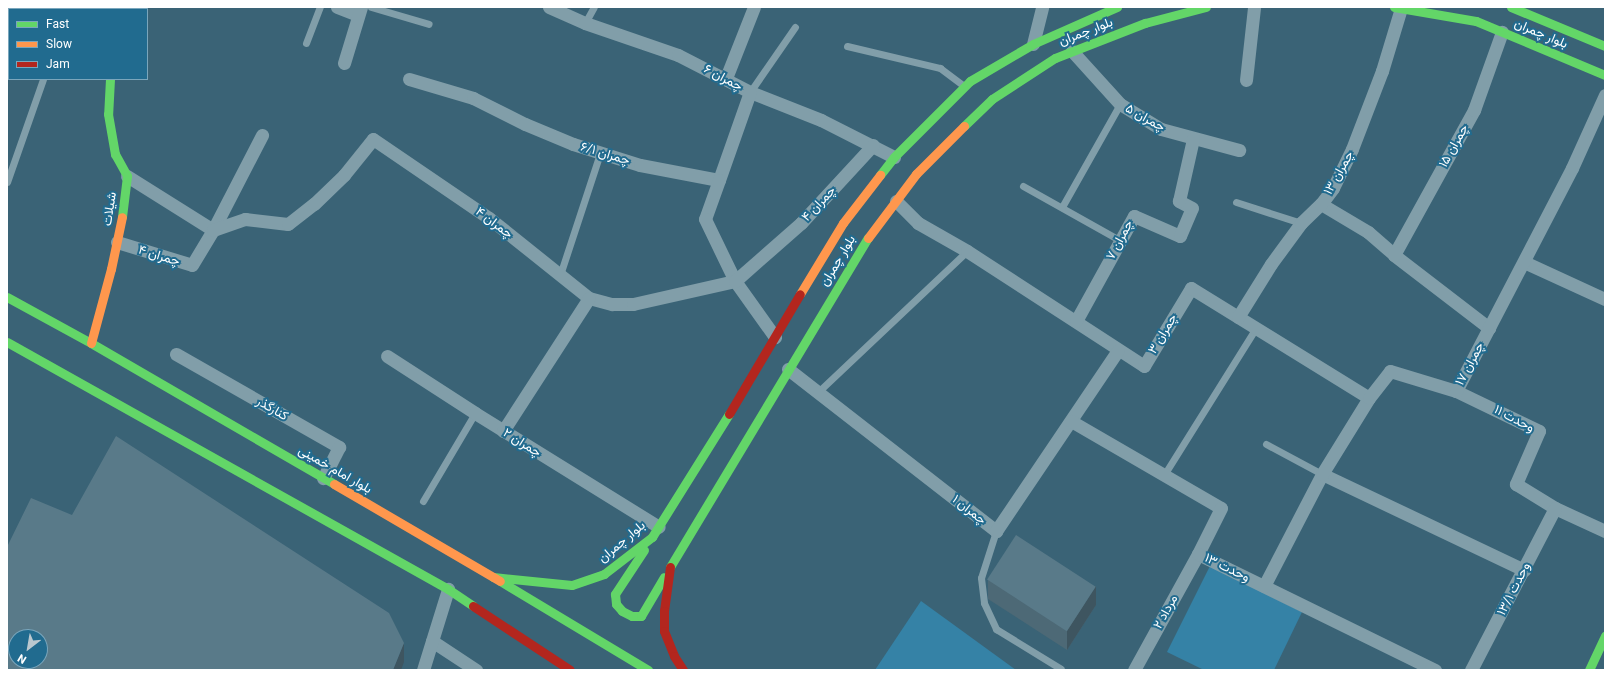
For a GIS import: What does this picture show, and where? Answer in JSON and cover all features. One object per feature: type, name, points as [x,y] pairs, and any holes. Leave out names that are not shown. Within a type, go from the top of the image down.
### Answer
[{"type":"main road","name":"بلوار چمران","points":[[493,577],[572,585],[604,574],[656,532],[843,223],[897,159],[970,81],[1033,44],[1117,7]]},
{"type":"main road","name":"بلوار چمران","points":[[683,670],[674,656],[664,631],[664,611],[670,566],[872,231],[896,201],[913,172],[992,99],[1055,58],[1145,23],[1206,7]]},
{"type":"main road","name":"بلوار چمران","points":[[1511,7],[1605,46]]},
{"type":"main road","name":"بلوار چمران","points":[[1398,8],[1476,21],[1605,75]]},
{"type":"main road","name":"شیلات","points":[[91,343],[117,242],[127,176],[115,154],[108,114],[110,80]]},
{"type":"main road","name":"بلوار امام خمینی","points":[[7,297],[91,343],[323,478],[493,577],[648,670]]},
{"type":"main road","points":[[7,342],[448,589],[570,670]]},
{"type":"main road","points":[[656,532],[616,594],[616,604],[622,611],[632,616],[642,616],[670,566]]},
{"type":"main road","points":[[1589,670],[1605,636]]},
{"type":"street","points":[[337,7],[360,11],[344,63]]},
{"type":"street","name":"چمران ۶","points":[[549,7],[585,23],[678,55],[726,78],[750,92],[821,120],[873,145],[897,159]]},
{"type":"street","points":[[726,78],[754,7]]},
{"type":"street","points":[[1033,44],[1042,7]]},
{"type":"street","points":[[1246,80],[1254,7]]},
{"type":"street","name":"چمران ۱۳","points":[[1238,316],[1271,264],[1301,223],[1321,204],[1333,188],[1352,149],[1382,71],[1398,8]]},
{"type":"street","name":"چمران ۱۵","points":[[1394,255],[1474,110],[1502,32]]},
{"type":"street","name":"چمران ۵","points":[[1072,51],[1120,104],[1161,129],[1193,139],[1239,150]]},
{"type":"street","name":"چمران ۶/۱","points":[[409,79],[473,98],[526,124],[573,144],[640,165],[719,180]]},
{"type":"street","points":[[750,92],[705,219],[735,281],[775,337]]},
{"type":"street","name":"چمران ۱۷","points":[[1264,586],[1322,474],[1369,398],[1390,371],[1456,391],[1572,168],[1605,95]]},
{"type":"street","points":[[127,176],[213,230],[262,135]]},
{"type":"street","name":"چمران ۴","points":[[117,242],[192,265],[213,230],[245,219],[288,224],[314,204],[344,175],[373,139],[489,218],[589,298],[612,304],[633,304],[735,281],[801,223],[873,145]]},
{"type":"street","name":"چمران ۷","points":[[1076,321],[1134,216],[1180,236],[1192,208],[1179,201],[1193,139]]},
{"type":"street","name":"چمران ۳","points":[[896,201],[918,223],[968,251],[1144,366],[1191,288],[1369,398]]},
{"type":"street","points":[[1321,204],[1368,232],[1394,255],[1489,328]]},
{"type":"street","points":[[1524,262],[1605,299]]},
{"type":"street","points":[[503,431],[589,298]]},
{"type":"street","name":"چمران ۱","points":[[788,368],[996,531],[1118,350]]},
{"type":"street","name":"کنارگذر","points":[[176,354],[339,448],[323,478]]},
{"type":"street","name":"چمران ۲","points":[[387,356],[656,532]]},
{"type":"street","name":"وحدت ۱۱","points":[[1456,391],[1539,431],[1516,484],[1555,508],[1605,531]]},
{"type":"street","name":"وحدت ۱۳","points":[[1071,421],[1221,508],[1198,554],[1435,670]]},
{"type":"street","points":[[1322,474],[1524,570]]},
{"type":"street","name":"وحدت ۱۳/۱","points":[[1471,670],[1555,508]]},
{"type":"street","name":"مرداد ۲","points":[[1134,670],[1198,554]]},
{"type":"street","points":[[422,670],[448,589]]},
{"type":"street","points":[[432,641],[476,670]]},
{"type":"lane","points":[[306,43],[320,7]]},
{"type":"lane","points":[[371,7],[429,24]]},
{"type":"lane","points":[[585,23],[594,7]]},
{"type":"lane","points":[[750,92],[794,27]]},
{"type":"lane","points":[[847,46],[940,68],[964,86]]},
{"type":"lane","points":[[7,182],[43,80]]},
{"type":"lane","points":[[1062,207],[1120,104]]},
{"type":"lane","points":[[560,275],[600,152]]},
{"type":"lane","points":[[1023,186],[1121,241]]},
{"type":"lane","points":[[1236,202],[1301,223]]},
{"type":"lane","points":[[818,392],[968,251]]},
{"type":"lane","points":[[1164,475],[1256,328]]},
{"type":"lane","points":[[423,501],[475,413]]},
{"type":"lane","points":[[1266,444],[1322,474]]},
{"type":"lane","points":[[996,531],[981,578],[984,603],[996,629],[1061,669]]},
{"type":"shaded area","points":[[1210,566],[1302,612],[1274,670],[1204,670],[1167,652]]},
{"type":"shaded area","points":[[921,601],[1016,670],[875,670]]},
{"type":"building","points":[[116,436],[389,613],[404,643],[393,670],[7,670],[7,547],[31,498],[72,515]]},
{"type":"building","points":[[1016,535],[1096,587],[1067,631],[987,579]]},
{"type":"traffic: fast","points":[[880,175],[894,157],[970,81],[1033,44],[1117,7]]},
{"type":"traffic: fast","points":[[964,126],[992,99],[1055,58],[1145,23],[1206,7]]},
{"type":"traffic: fast","points":[[1394,7],[1476,21],[1605,75]]},
{"type":"traffic: fast","points":[[1511,7],[1605,46]]},
{"type":"traffic: fast","points":[[110,80],[108,114],[115,154],[127,176],[122,217]]},
{"type":"traffic: fast","points":[[670,567],[868,238]]},
{"type":"traffic: fast","points":[[7,297],[91,343],[334,484]]},
{"type":"traffic: fast","points":[[7,342],[448,589],[473,606]]},
{"type":"traffic: fast","points":[[493,577],[572,585],[604,574],[652,537],[729,414]]},
{"type":"traffic: fast","points":[[644,550],[615,594],[616,604],[622,611],[632,616],[641,616],[664,577]]},
{"type":"traffic: fast","points":[[500,581],[648,670]]},
{"type":"traffic: fast","points":[[1589,670],[1605,636]]},
{"type":"traffic: slow","points":[[868,238],[916,174],[964,126]]},
{"type":"traffic: slow","points":[[800,294],[843,223],[880,175]]},
{"type":"traffic: slow","points":[[91,343],[111,269],[122,217]]},
{"type":"traffic: slow","points":[[334,484],[500,581]]},
{"type":"traffic: jam","points":[[729,414],[800,294]]},
{"type":"traffic: jam","points":[[670,567],[664,611],[664,631],[674,656],[683,670]]},
{"type":"traffic: jam","points":[[473,606],[570,670]]}]
